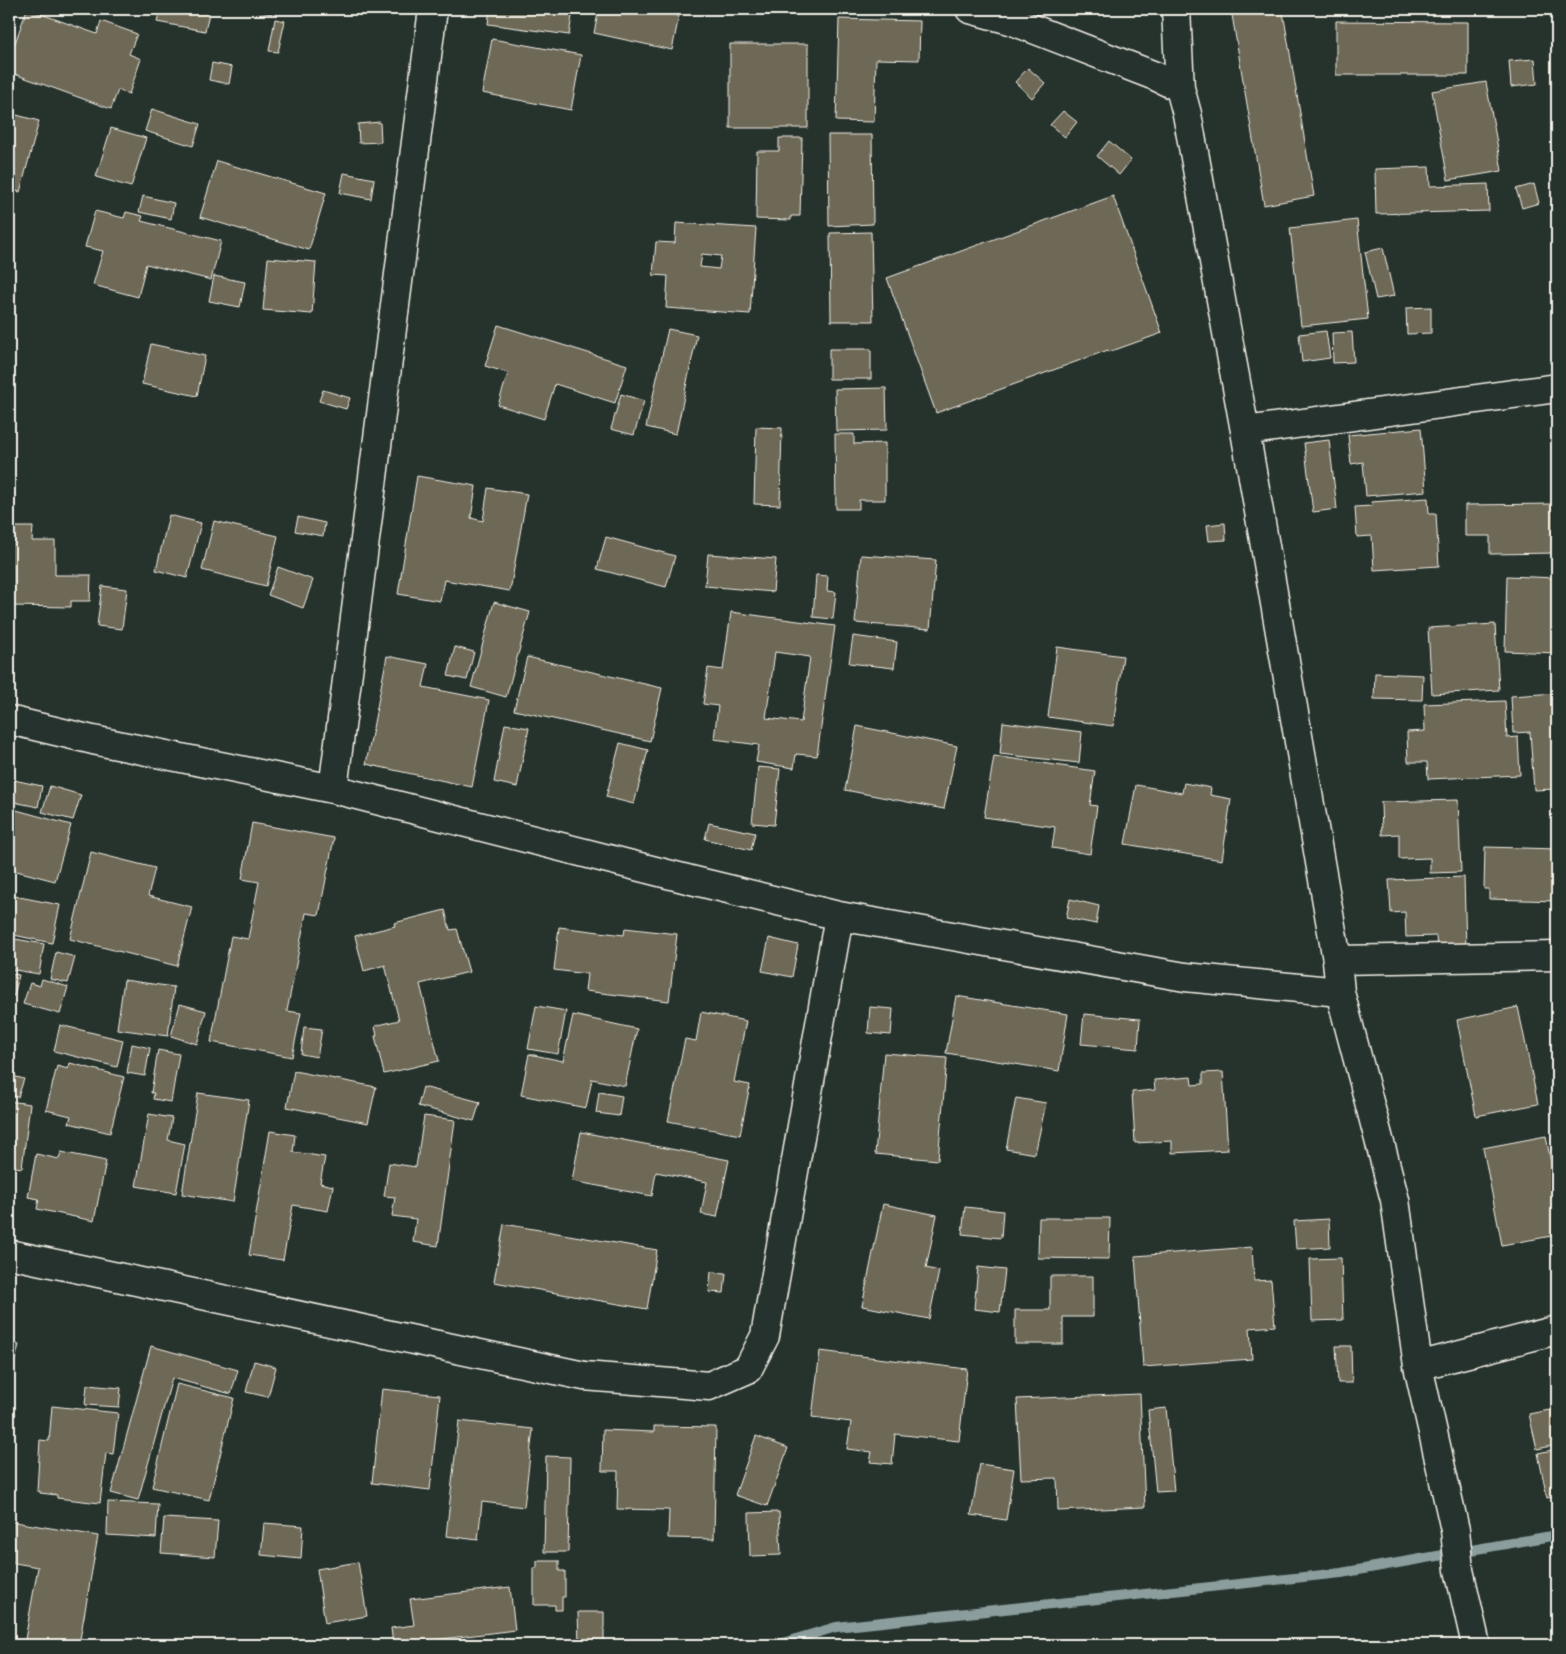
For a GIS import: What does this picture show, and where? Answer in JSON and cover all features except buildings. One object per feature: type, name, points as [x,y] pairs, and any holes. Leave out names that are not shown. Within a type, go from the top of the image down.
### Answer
[{"type":"street","points":[[333,789],[432,9]]},
{"type":"street","points":[[970,9],[1010,20],[1155,76],[1180,88]]},
{"type":"street","points":[[1176,9],[1180,88],[1187,114],[1245,431],[1337,960],[1340,992],[1395,1200],[1418,1366],[1455,1530],[1459,1570],[1476,1645]]},
{"type":"street","points":[[1245,431],[1557,388]]},
{"type":"street","points":[[9,720],[93,740],[333,789],[839,916],[1185,977],[1340,992]]},
{"type":"street","points":[[9,1254],[584,1376],[709,1386],[748,1369],[765,1336],[839,916]]},
{"type":"street","points":[[1337,960],[1557,956]]},
{"type":"street","points":[[1418,1366],[1557,1330]]},
{"type":"waterway","points":[[776,1645],[836,1627],[1341,1573],[1557,1535]]}]
